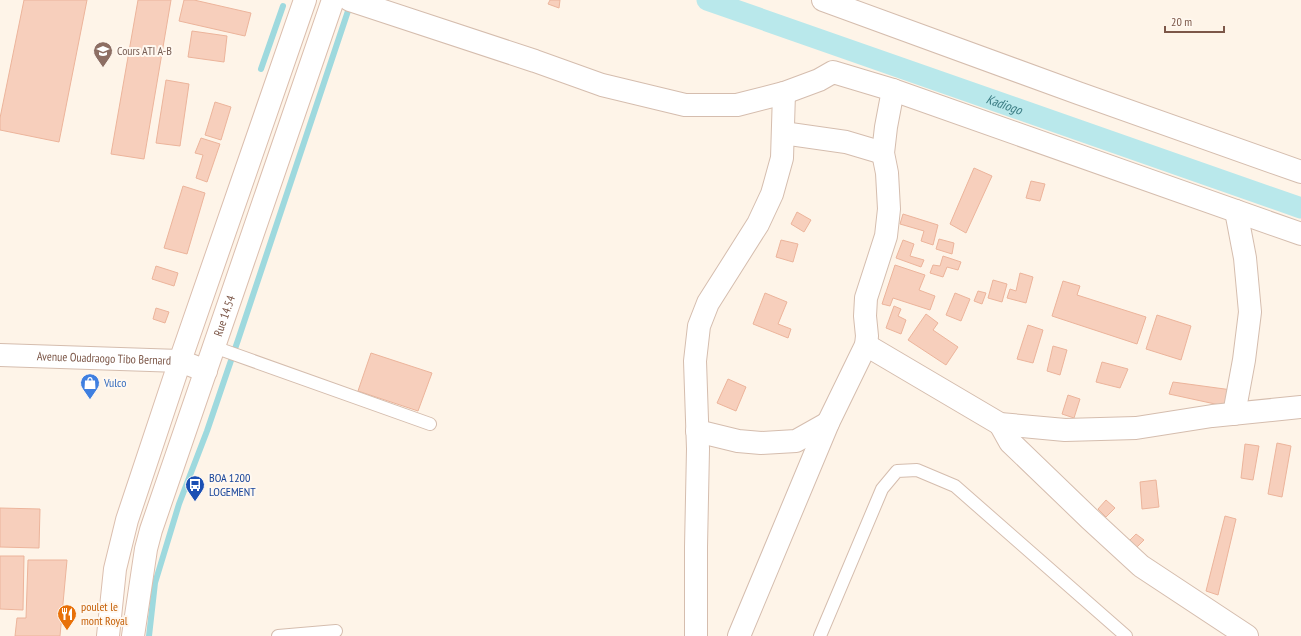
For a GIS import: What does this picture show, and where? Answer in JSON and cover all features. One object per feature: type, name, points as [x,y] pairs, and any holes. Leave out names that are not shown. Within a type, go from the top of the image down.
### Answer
[{"type":"street","points":[[108,636],[115,569],[127,520],[180,361],[305,0]]},
{"type":"street","name":"Rue 14.54","points":[[133,636],[145,555],[151,530],[333,0]]},
{"type":"street","points":[[350,0],[535,61],[602,85],[685,105],[737,105],[784,93],[819,80],[833,72],[893,90],[1301,234]]},
{"type":"street","points":[[823,0],[1301,172]]},
{"type":"street","points":[[739,636],[828,422],[866,345],[866,298],[886,236],[889,209],[883,153],[893,90]]},
{"type":"street","points":[[696,636],[697,431],[695,361],[700,326],[708,303],[758,224],[772,194],[782,158],[784,93]]},
{"type":"street","points":[[783,133],[846,142],[883,153]]},
{"type":"street","points":[[1234,414],[1244,360],[1250,312],[1245,258],[1236,211]]},
{"type":"street","points":[[866,345],[1000,424],[1065,430],[1136,428],[1212,416],[1301,408]]},
{"type":"street","name":"Avenue Ouadraogo Tibo Bernard","points":[[0,355],[180,361],[206,371]]},
{"type":"street","points":[[697,431],[738,441],[761,443],[796,441],[828,422]]},
{"type":"street","points":[[1000,424],[1010,442],[1140,566],[1247,636]]},
{"type":"lane","points":[[214,347],[430,424]]},
{"type":"lane","points":[[820,636],[882,489],[898,471],[917,470],[956,486],[1126,636]]},
{"type":"lane","points":[[278,636],[336,631]]},
{"type":"building","points":[[24,0],[87,0],[59,142],[0,130],[0,118]]},
{"type":"building","points":[[138,0],[171,0],[144,159],[111,154]]},
{"type":"building","points":[[184,0],[194,0],[251,13],[245,36],[179,21]]},
{"type":"building","points":[[550,0],[560,0],[559,8],[548,4]]},
{"type":"building","points":[[192,31],[227,36],[224,62],[188,57]]},
{"type":"building","points":[[166,80],[189,84],[180,146],[156,143]]},
{"type":"building","points":[[215,102],[231,107],[221,140],[205,135]]},
{"type":"building","points":[[201,138],[220,144],[207,182],[196,178],[203,155],[195,153]]},
{"type":"building","points":[[974,168],[992,176],[966,233],[950,224]]},
{"type":"building","points":[[1031,181],[1045,184],[1040,201],[1026,198]]},
{"type":"building","points":[[183,186],[205,193],[187,254],[164,248]]},
{"type":"building","points":[[797,212],[811,220],[804,232],[791,224]]},
{"type":"building","points":[[903,214],[938,225],[933,245],[921,241],[924,231],[900,224]]},
{"type":"building","points":[[939,239],[954,243],[952,254],[936,249]]},
{"type":"building","points":[[781,240],[798,244],[793,262],[776,257]]},
{"type":"building","points":[[903,240],[914,244],[910,256],[924,260],[921,267],[896,258]]},
{"type":"building","points":[[943,256],[961,262],[958,270],[947,267],[943,277],[930,273],[933,265],[940,266]]},
{"type":"building","points":[[895,265],[925,275],[919,290],[935,296],[930,310],[893,298],[890,306],[882,304]]},
{"type":"building","points":[[156,266],[178,273],[174,286],[152,279]]},
{"type":"building","points":[[1020,273],[1033,277],[1026,303],[1007,298],[1010,289],[1016,291]]},
{"type":"building","points":[[993,280],[1007,284],[1002,302],[988,298]]},
{"type":"building","points":[[1063,281],[1080,286],[1077,295],[1146,317],[1137,344],[1052,316]]},
{"type":"building","points":[[978,291],[986,293],[982,304],[974,301]]},
{"type":"building","points":[[765,293],[787,302],[778,324],[791,329],[788,338],[753,324]]},
{"type":"building","points":[[955,293],[970,299],[961,321],[946,315]]},
{"type":"building","points":[[894,306],[901,309],[898,316],[906,320],[901,334],[886,328]]},
{"type":"building","points":[[156,308],[169,312],[165,323],[153,319]]},
{"type":"building","points":[[926,314],[938,323],[933,330],[958,347],[946,365],[908,340]]},
{"type":"building","points":[[1157,315],[1191,326],[1181,360],[1146,349]]},
{"type":"building","points":[[1028,325],[1043,330],[1033,363],[1017,359]]},
{"type":"building","points":[[1053,346],[1067,350],[1060,375],[1047,371]]},
{"type":"building","points":[[371,353],[432,373],[418,411],[358,391]]},
{"type":"building","points":[[1102,362],[1128,369],[1120,388],[1096,382]]},
{"type":"building","points":[[728,379],[746,387],[736,411],[717,403]]},
{"type":"building","points":[[1173,382],[1232,390],[1229,407],[1169,394]]},
{"type":"building","points":[[1068,395],[1080,399],[1074,418],[1062,414]]},
{"type":"building","points":[[1277,443],[1291,446],[1282,497],[1268,494]]},
{"type":"building","points":[[1245,444],[1259,446],[1253,480],[1241,478]]},
{"type":"building","points":[[1156,480],[1159,507],[1142,509],[1140,482]]},
{"type":"building","points":[[1106,500],[1115,508],[1106,517],[1098,509]]},
{"type":"building","points":[[0,508],[40,509],[39,548],[0,547]]},
{"type":"building","points":[[1225,516],[1236,519],[1218,595],[1206,591]]},
{"type":"building","points":[[1136,534],[1144,540],[1137,547],[1130,540]]},
{"type":"building","points":[[0,556],[24,556],[23,610],[0,609]]},
{"type":"building","points":[[28,560],[67,560],[60,636],[15,636],[17,618],[26,618]]},
{"type":"waterway","name":"Kadiogo","points":[[707,0],[1301,208]]},
{"type":"waterway","points":[[261,69],[283,6]]},
{"type":"waterway","points":[[149,636],[155,583],[179,504],[207,431],[348,11]]},
{"type":"place","name":"Cours ATI A-B","points":[[103,68]]},
{"type":"place","name":"Vulco","points":[[90,400]]},
{"type":"place","name":"BOA 1200 LOGEMENT","points":[[195,502]]},
{"type":"place","name":"poulet le mont Royal","points":[[67,631]]}]
